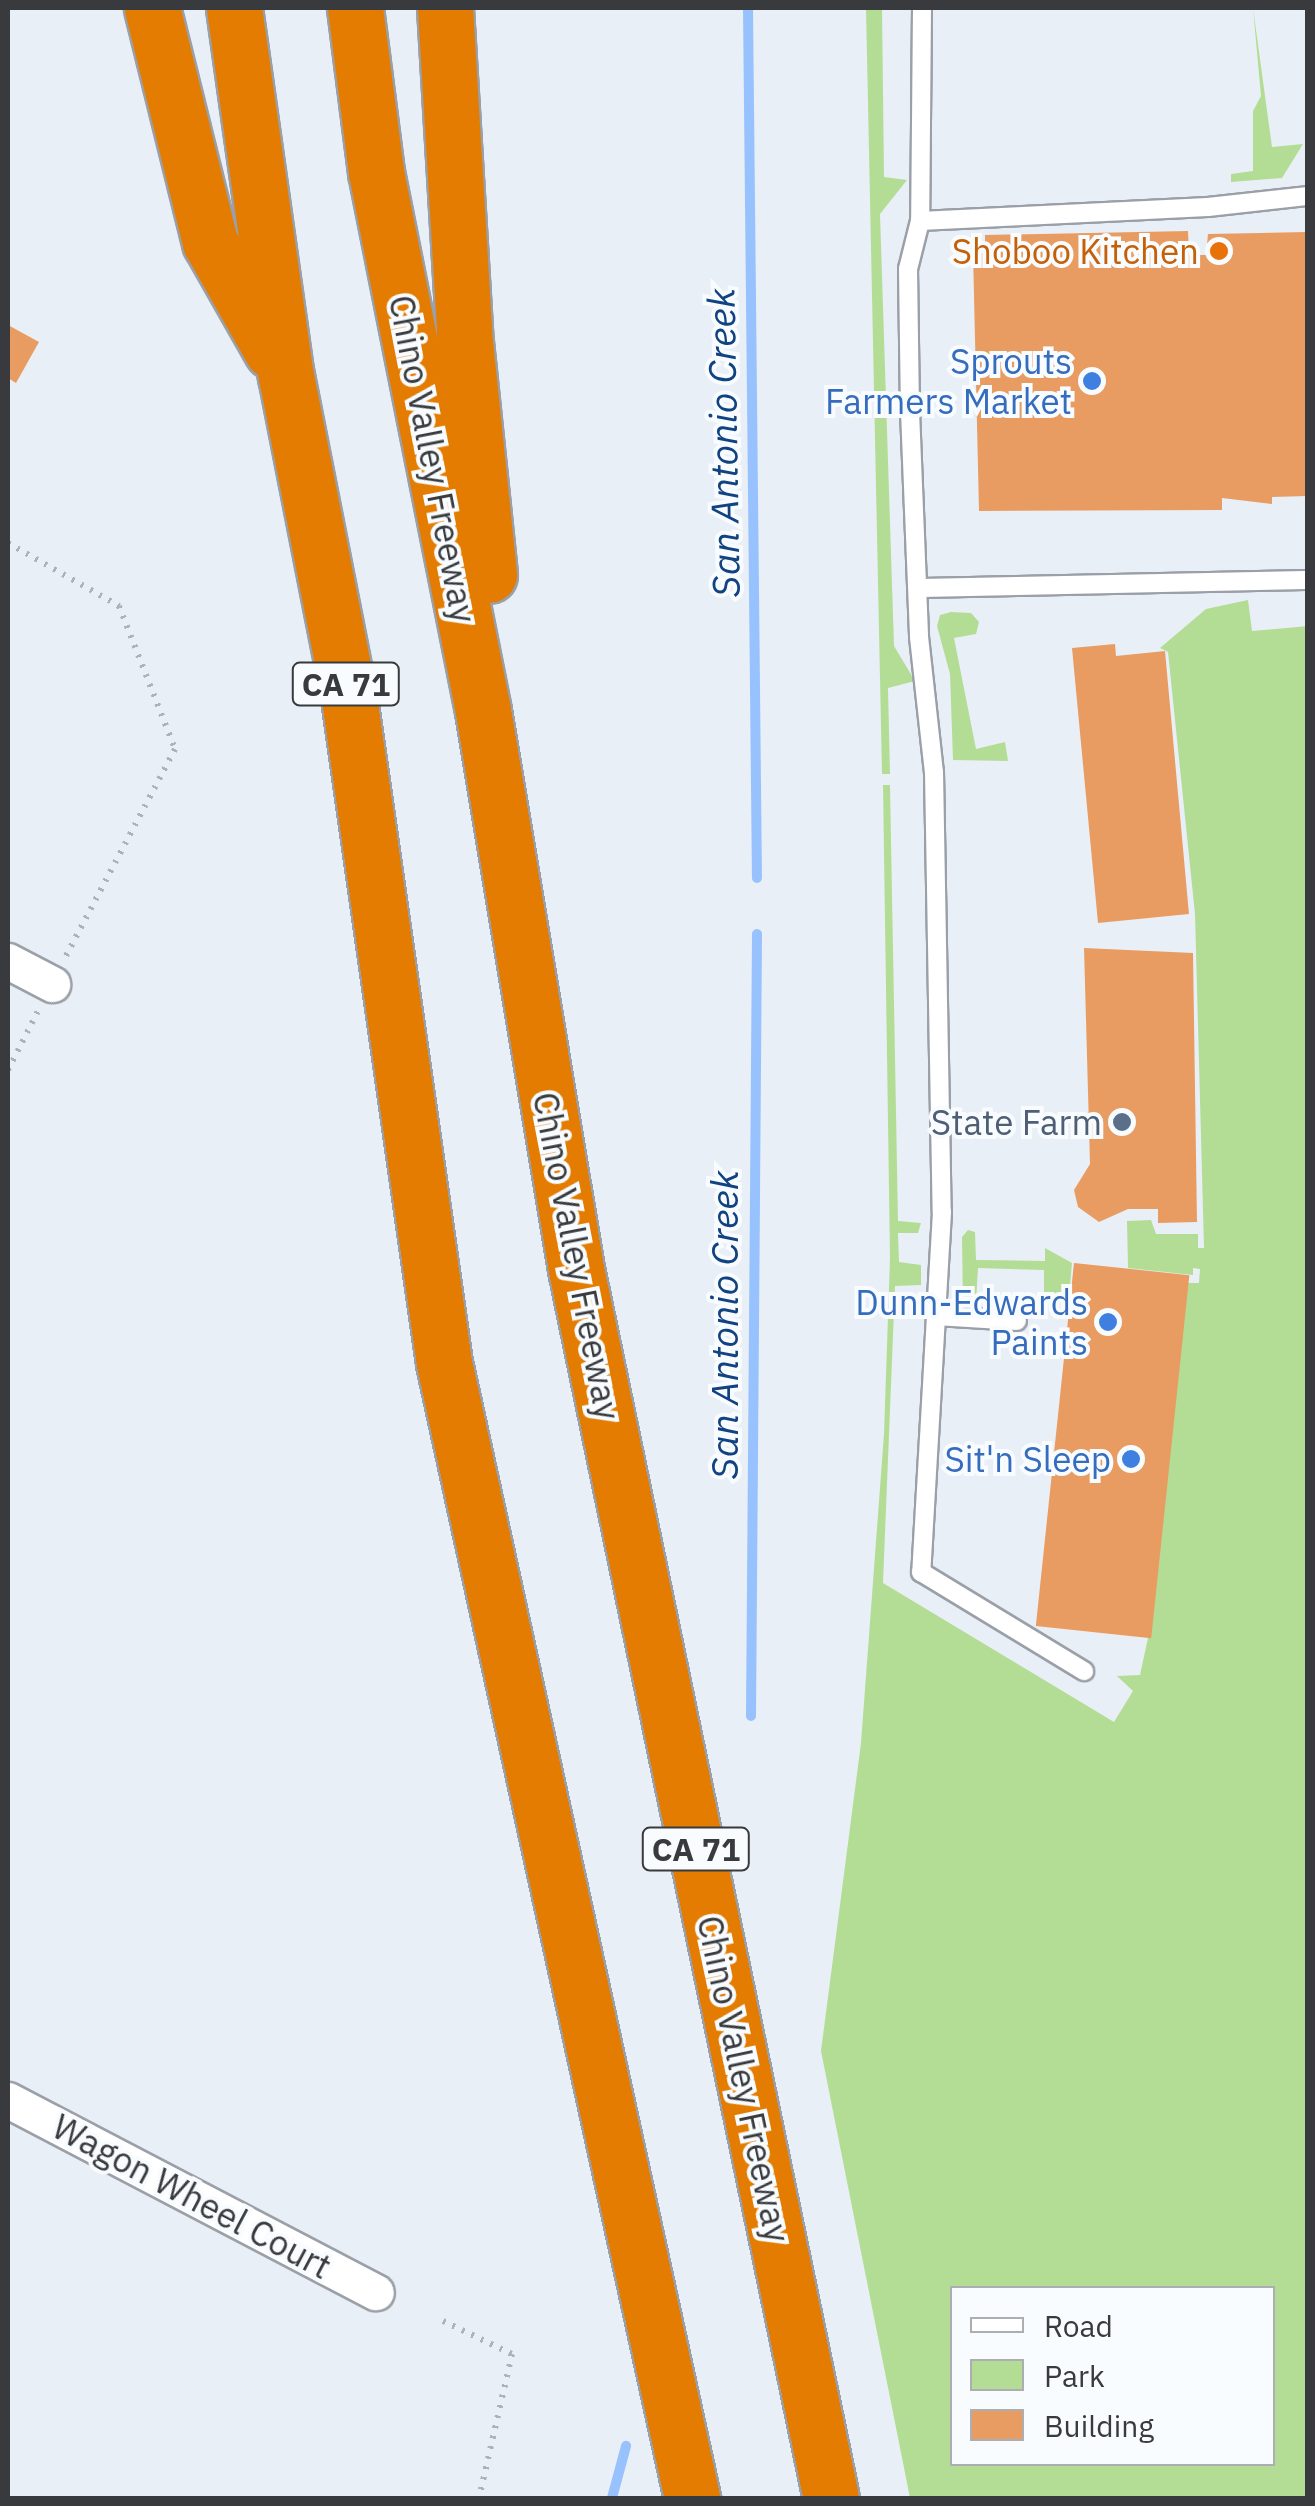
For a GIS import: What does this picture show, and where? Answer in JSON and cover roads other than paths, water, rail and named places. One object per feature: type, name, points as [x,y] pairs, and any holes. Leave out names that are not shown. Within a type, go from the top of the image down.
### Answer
[{"type":"highway","points":[[152,8],[210,242],[286,376]]},
{"type":"highway","name":"CA 71","points":[[234,8],[286,376],[349,698],[444,1364],[692,2498]]},
{"type":"highway","name":"Chino Valley Freeway","points":[[355,8],[376,172],[483,711],[576,1269],[831,2498]]},
{"type":"highway","points":[[445,8],[464,332],[496,638],[483,711]]},
{"type":"street","points":[[8,961],[52,984]]},
{"type":"street","name":"Wagon Wheel Court","points":[[8,2100],[376,2292]]},
{"type":"lane","points":[[922,8],[920,221],[908,270],[918,588],[931,696],[938,897],[938,1316],[922,1572],[1084,1671]]},
{"type":"lane","points":[[920,221],[1208,207],[1308,196]]},
{"type":"lane","points":[[918,588],[1308,580]]},
{"type":"lane","points":[[938,1316],[1017,1321]]},
{"type":"waterway","name":"San Antonio Creek","points":[[748,8],[757,878]]},
{"type":"waterway","name":"San Antonio Creek","points":[[751,1716],[757,934]]},
{"type":"waterway","name":"San Antonio Creek","points":[[612,2498],[626,2446]]},
{"type":"place","name":"Shoboo Kitchen","points":[[1219,251]]},
{"type":"place","name":"Sprouts Farmers Market","points":[[1092,381]]},
{"type":"place","name":"State Farm","points":[[1122,1122]]},
{"type":"place","name":"Dunn-Edwards Paints","points":[[1108,1322]]},
{"type":"place","name":"Sit'n Sleep","points":[[1131,1459]]}]
